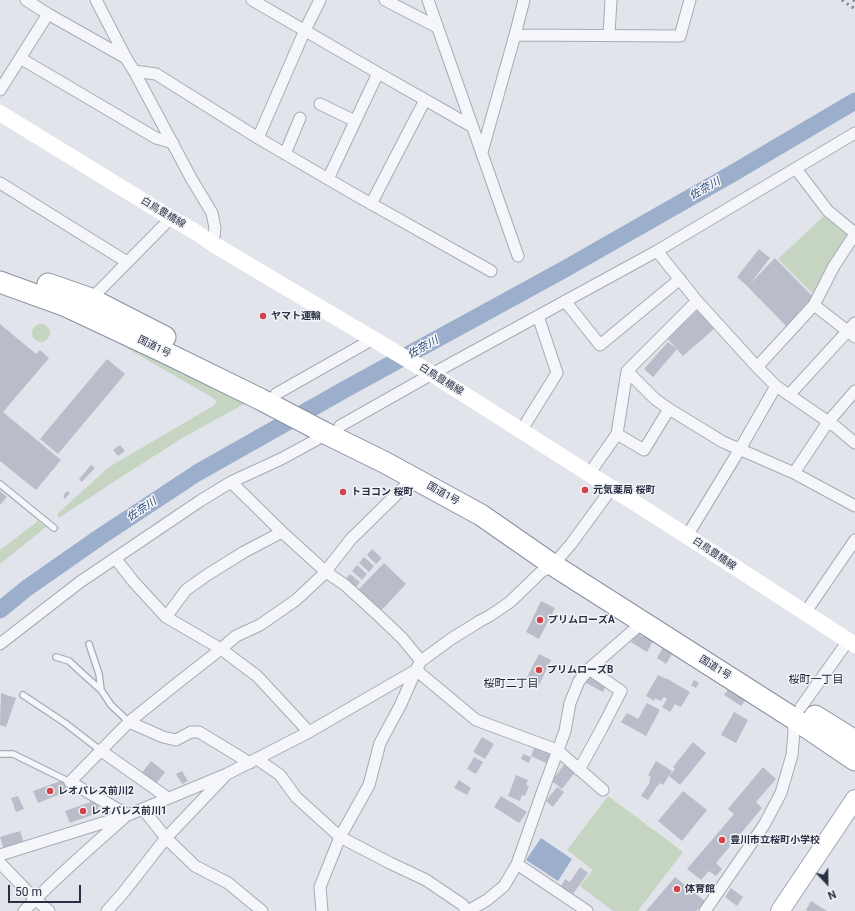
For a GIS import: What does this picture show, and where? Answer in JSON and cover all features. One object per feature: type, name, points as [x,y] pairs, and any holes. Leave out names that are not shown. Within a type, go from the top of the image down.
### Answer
[{"type":"highway","name":"国道1号","points":[[0,268],[91,299],[272,399],[474,498],[643,622],[797,712],[855,741]]},
{"type":"highway","name":"国道1号","points":[[0,282],[66,306],[155,348],[272,399]]},
{"type":"highway","name":"国道1号","points":[[558,560],[649,613],[797,712],[855,760]]},
{"type":"main road","name":"白鳥豊橋線","points":[[0,113],[213,244],[432,374],[687,536],[851,643]]},
{"type":"main road","points":[[780,911],[855,798]]},
{"type":"street","points":[[96,0],[191,178],[212,212],[215,228],[213,244]]},
{"type":"street","points":[[252,0],[473,127]]},
{"type":"street","points":[[258,138],[305,30],[320,0]]},
{"type":"street","points":[[385,0],[437,27]]},
{"type":"street","points":[[428,0],[518,256]]},
{"type":"street","points":[[482,152],[524,0]]},
{"type":"street","points":[[609,35],[611,0]]},
{"type":"street","points":[[515,35],[680,36],[690,0]]},
{"type":"street","points":[[30,1],[48,14],[126,58]]},
{"type":"street","points":[[0,90],[48,14]]},
{"type":"street","points":[[20,58],[156,138],[173,143]]},
{"type":"street","points":[[134,71],[156,74],[285,154],[491,272]]},
{"type":"street","points":[[328,179],[378,73]]},
{"type":"street","points":[[371,204],[425,100]]},
{"type":"street","points":[[320,104],[355,121]]},
{"type":"street","points":[[285,154],[300,118]]},
{"type":"street","points":[[0,644],[80,582],[200,501],[231,482],[281,458],[333,430],[657,251],[855,133]]},
{"type":"street","points":[[757,367],[814,305],[834,266],[855,233],[828,211],[796,169]]},
{"type":"street","points":[[0,183],[127,262]]},
{"type":"street","points":[[91,299],[171,218]]},
{"type":"street","points":[[657,251],[697,301],[776,386],[836,427],[855,443]]},
{"type":"street","points":[[565,301],[600,346],[680,279]]},
{"type":"street","points":[[589,474],[617,434],[627,371],[697,301]]},
{"type":"street","points":[[789,395],[853,331],[814,305]]},
{"type":"street","points":[[521,430],[557,373],[538,316]]},
{"type":"street","points":[[272,399],[373,339]]},
{"type":"street","points":[[627,371],[654,399],[723,442],[794,473],[855,506]]},
{"type":"street","points":[[687,536],[776,386]]},
{"type":"street","points":[[794,473],[828,422],[855,391]]},
{"type":"street","points":[[617,434],[644,450],[669,409]]},
{"type":"street","points":[[231,482],[282,532],[326,572],[345,585],[402,638],[418,666],[476,720],[557,750],[603,790]]},
{"type":"street","points":[[128,815],[70,782],[128,722],[175,684],[236,636],[260,625],[296,600],[326,572],[351,540],[406,486]]},
{"type":"street","points":[[0,855],[128,815],[227,774],[309,732],[418,666],[451,639],[510,602],[541,572],[558,560],[612,488]]},
{"type":"street","points":[[166,617],[186,590],[206,575],[244,552],[282,532]]},
{"type":"street","points":[[805,613],[855,540]]},
{"type":"street","points":[[115,558],[133,581],[166,617],[221,649],[257,676],[309,732]]},
{"type":"street","points":[[128,722],[162,737],[176,740],[191,732],[199,732],[280,775],[296,797],[340,837],[426,880],[472,910],[504,886],[517,864],[565,731],[570,703],[579,681],[589,669],[643,622]]},
{"type":"street","points":[[705,911],[764,825],[781,793],[792,755],[797,712],[851,643]]},
{"type":"street","points":[[322,911],[320,886],[340,837],[369,784],[380,743],[400,706],[418,666]]},
{"type":"street","points":[[579,770],[621,691],[589,669]]},
{"type":"street","points":[[100,750],[168,798]]},
{"type":"street","points":[[107,911],[166,838],[227,774]]},
{"type":"street","points":[[143,809],[166,838],[195,866],[228,883],[262,911]]},
{"type":"street","points":[[24,911],[35,899],[128,815]]},
{"type":"street","points":[[0,863],[35,899],[49,911]]},
{"type":"street","points":[[517,864],[587,911]]},
{"type":"lane","points":[[0,484],[54,528]]},
{"type":"lane","points":[[89,644],[99,674],[101,690]]},
{"type":"lane","points":[[56,657],[69,661],[101,690],[111,706],[128,722]]},
{"type":"lane","points":[[23,695],[65,723],[100,750]]},
{"type":"lane","points":[[0,754],[13,754],[70,782]]},
{"type":"green space","points":[[826,214],[851,233],[816,297],[778,259]]},
{"type":"green space","points":[[71,316],[251,400],[184,437],[59,518],[57,514],[109,467],[216,403],[215,399]]},
{"type":"green space","points":[[41,324],[47,327],[50,333],[47,339],[41,342],[35,339],[32,333],[35,327]]},
{"type":"green space","points":[[38,521],[46,527],[0,564],[0,550]]},
{"type":"green space","points":[[608,796],[683,852],[638,911],[613,911],[580,886],[593,870],[567,850]]},
{"type":"water","points":[[541,838],[572,859],[558,881],[526,860]]},
{"type":"building","points":[[759,249],[770,258],[750,284],[775,258],[815,299],[787,327],[737,277]]},
{"type":"building","points":[[699,309],[715,328],[683,356],[667,338]]},
{"type":"building","points":[[0,324],[36,354],[40,350],[49,358],[3,412],[61,460],[36,490],[0,461]]},
{"type":"building","points":[[668,342],[677,349],[653,377],[644,369]]},
{"type":"building","points":[[107,359],[125,374],[58,454],[40,439]]},
{"type":"building","points":[[120,445],[125,451],[118,456],[113,450]]},
{"type":"building","points":[[91,465],[95,468],[82,482],[79,479]]},
{"type":"building","points":[[0,491],[7,497],[0,505]]},
{"type":"building","points":[[67,491],[70,493],[65,499],[63,496]]},
{"type":"building","points":[[372,549],[382,558],[376,564],[367,555]]},
{"type":"building","points":[[364,557],[374,566],[369,572],[359,563]]},
{"type":"building","points":[[384,563],[406,584],[379,613],[356,592]]},
{"type":"building","points":[[357,565],[367,574],[362,580],[352,571]]},
{"type":"building","points":[[350,574],[360,582],[355,588],[345,580]]},
{"type":"building","name":"プリムローズA","points":[[541,601],[555,608],[539,639],[526,632]]},
{"type":"building","points":[[646,632],[655,637],[647,652],[631,642],[637,633],[643,637]]},
{"type":"building","points":[[664,645],[674,651],[666,664],[657,658]]},
{"type":"building","name":"プリムローズB","points":[[539,654],[551,660],[539,685],[526,679]]},
{"type":"building","points":[[590,674],[607,683],[603,692],[586,683]]},
{"type":"building","points":[[658,675],[690,692],[681,707],[675,704],[670,712],[662,707],[667,699],[664,697],[661,701],[655,698],[654,701],[646,696]]},
{"type":"building","points":[[694,680],[699,683],[696,688],[691,685]]},
{"type":"building","points":[[730,687],[747,698],[741,706],[724,695]]},
{"type":"building","points":[[1,693],[16,698],[6,727],[0,725]]},
{"type":"building","points":[[647,703],[660,710],[646,736],[621,722],[627,713],[638,719]]},
{"type":"building","points":[[734,712],[748,720],[736,743],[721,735]]},
{"type":"building","points":[[482,737],[494,744],[485,759],[473,752]]},
{"type":"building","points":[[693,742],[706,753],[680,785],[669,776],[675,769],[673,767]]},
{"type":"building","points":[[535,746],[553,753],[548,764],[531,756]]},
{"type":"building","points":[[523,754],[531,757],[529,763],[521,759]]},
{"type":"building","points":[[474,757],[483,762],[476,774],[467,769]]},
{"type":"building","points":[[151,761],[165,772],[155,785],[141,774]]},
{"type":"building","points":[[656,761],[672,771],[663,785],[660,783],[657,786],[648,800],[641,796],[650,782],[651,777],[648,775]]},
{"type":"building","points":[[565,763],[576,771],[562,789],[552,781]]},
{"type":"building","points":[[763,767],[776,779],[756,802],[762,808],[716,863],[722,869],[716,876],[709,871],[701,880],[687,869],[734,814],[728,809]]},
{"type":"building","points":[[182,771],[188,781],[182,784],[176,774]]},
{"type":"building","points":[[516,775],[528,780],[526,785],[529,786],[525,796],[522,795],[520,801],[508,796]]},
{"type":"building","name":"レオパレス前川2","points":[[63,780],[68,791],[38,803],[33,791]]},
{"type":"building","points":[[459,780],[471,788],[467,795],[454,788]]},
{"type":"building","points":[[557,787],[564,792],[553,807],[546,801]]},
{"type":"building","points":[[683,791],[707,810],[682,841],[658,821]]},
{"type":"building","points":[[18,796],[24,809],[16,812],[11,798]]},
{"type":"building","points":[[501,796],[527,812],[519,823],[494,807]]},
{"type":"building","name":"レオパレス前川1","points":[[96,800],[100,812],[70,823],[65,811]]},
{"type":"building","points":[[20,831],[24,843],[4,849],[0,837]]},
{"type":"building","points":[[580,867],[588,873],[573,894],[561,886],[565,879],[570,882]]},
{"type":"building","name":"体育館","points":[[675,877],[705,901],[696,911],[646,911]]},
{"type":"building","points":[[731,888],[743,897],[737,906],[725,897]]},
{"type":"building","points":[[811,901],[827,911],[806,910]]},
{"type":"waterway","name":"佐奈川","points":[[0,610],[27,588],[100,537],[197,473],[351,386],[563,270],[735,172],[855,101]]},
{"type":"railway","points":[[842,0],[855,9]]},
{"type":"place","name":"ヤマト運輸","points":[[263,316]]},
{"type":"place","name":"元気薬局 桜町","points":[[585,490]]},
{"type":"place","name":"トヨコン 桜町","points":[[343,492]]},
{"type":"place","name":"プリムローズA","points":[[540,620]]},
{"type":"place","name":"プリムローズB","points":[[539,670]]},
{"type":"place","name":"レオパレス前川2","points":[[50,791]]},
{"type":"place","name":"レオパレス前川1","points":[[83,811]]},
{"type":"place","name":"豊川市立桜町小学校","points":[[722,840]]},
{"type":"place","name":"体育館","points":[[677,889]]},
{"type":"district","name":"桜町一丁目","points":[[816,680]]},
{"type":"district","name":"桜町二丁目","points":[[511,684]]}]
